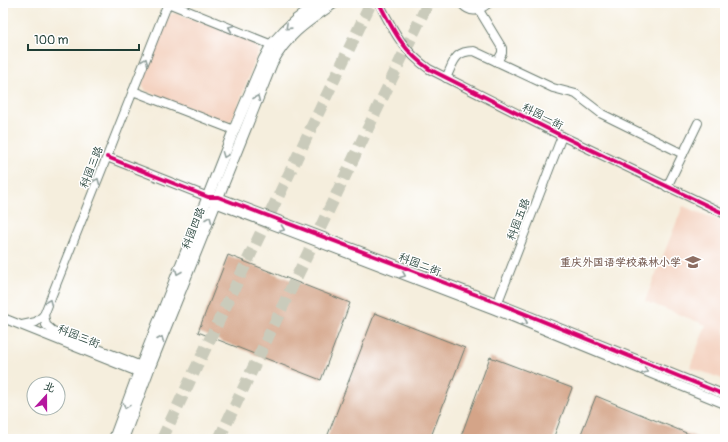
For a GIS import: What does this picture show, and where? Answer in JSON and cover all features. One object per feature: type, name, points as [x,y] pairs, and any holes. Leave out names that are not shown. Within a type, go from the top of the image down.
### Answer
[{"type":"main road","name":"科园四路","points":[[214,199],[234,130],[264,60],[297,18],[319,3]]},
{"type":"main road","name":"科园四路","points":[[114,439],[144,371],[214,199],[272,63],[276,46],[334,3]]},
{"type":"main road","name":"科园四路","points":[[123,439],[144,371]]},
{"type":"street","points":[[168,3],[276,46]]},
{"type":"street","name":"科园三路","points":[[44,316],[168,3]]},
{"type":"street","name":"科园一街","points":[[379,3],[394,33],[407,51],[417,61],[429,69],[562,136],[725,214]]},
{"type":"street","points":[[461,3],[473,12],[489,3]]},
{"type":"street","points":[[479,10],[502,48],[502,52],[497,62]]},
{"type":"street","points":[[446,78],[461,52],[474,51],[553,88],[576,94],[602,114],[683,154]]},
{"type":"street","points":[[133,91],[234,130]]},
{"type":"street","points":[[667,187],[698,123]]},
{"type":"street","name":"科园五路","points":[[496,306],[562,136]]},
{"type":"street","name":"科园二街","points":[[107,157],[725,395]]},
{"type":"street","name":"科园二街","points":[[496,306],[725,404]]},
{"type":"street","points":[[22,325],[36,322],[44,316]]},
{"type":"street","name":"科园三街","points":[[44,316],[46,326],[53,331],[144,371]]},
{"type":"street","name":"科园三街","points":[[3,318],[144,371]]},
{"type":"shaded area","points":[[176,13],[256,43],[259,50],[233,119],[225,122],[146,91],[142,84],[169,15]]},
{"type":"shaded area","name":"重庆外国语学校森林小学","points":[[683,206],[725,223],[725,380],[690,367],[706,325],[645,301]]},
{"type":"building","points":[[228,255],[350,303],[321,380],[198,332]]},
{"type":"building","points":[[375,313],[465,348],[430,439],[333,439],[327,437]]},
{"type":"building","points":[[490,357],[572,388],[553,439],[460,439]]},
{"type":"building","points":[[596,396],[701,439],[579,439]]},
{"type":"tunnel","points":[[162,439],[371,3]]},
{"type":"tunnel","points":[[219,439],[428,3]]},
{"type":"cycle path","points":[[379,3],[394,31],[405,47],[429,69],[562,136],[725,214]]},
{"type":"cycle path","points":[[107,157],[208,197],[218,197],[498,303],[725,395]]},
{"type":"place","name":"重庆外国语学校森林小学","points":[[693,262]]}]
